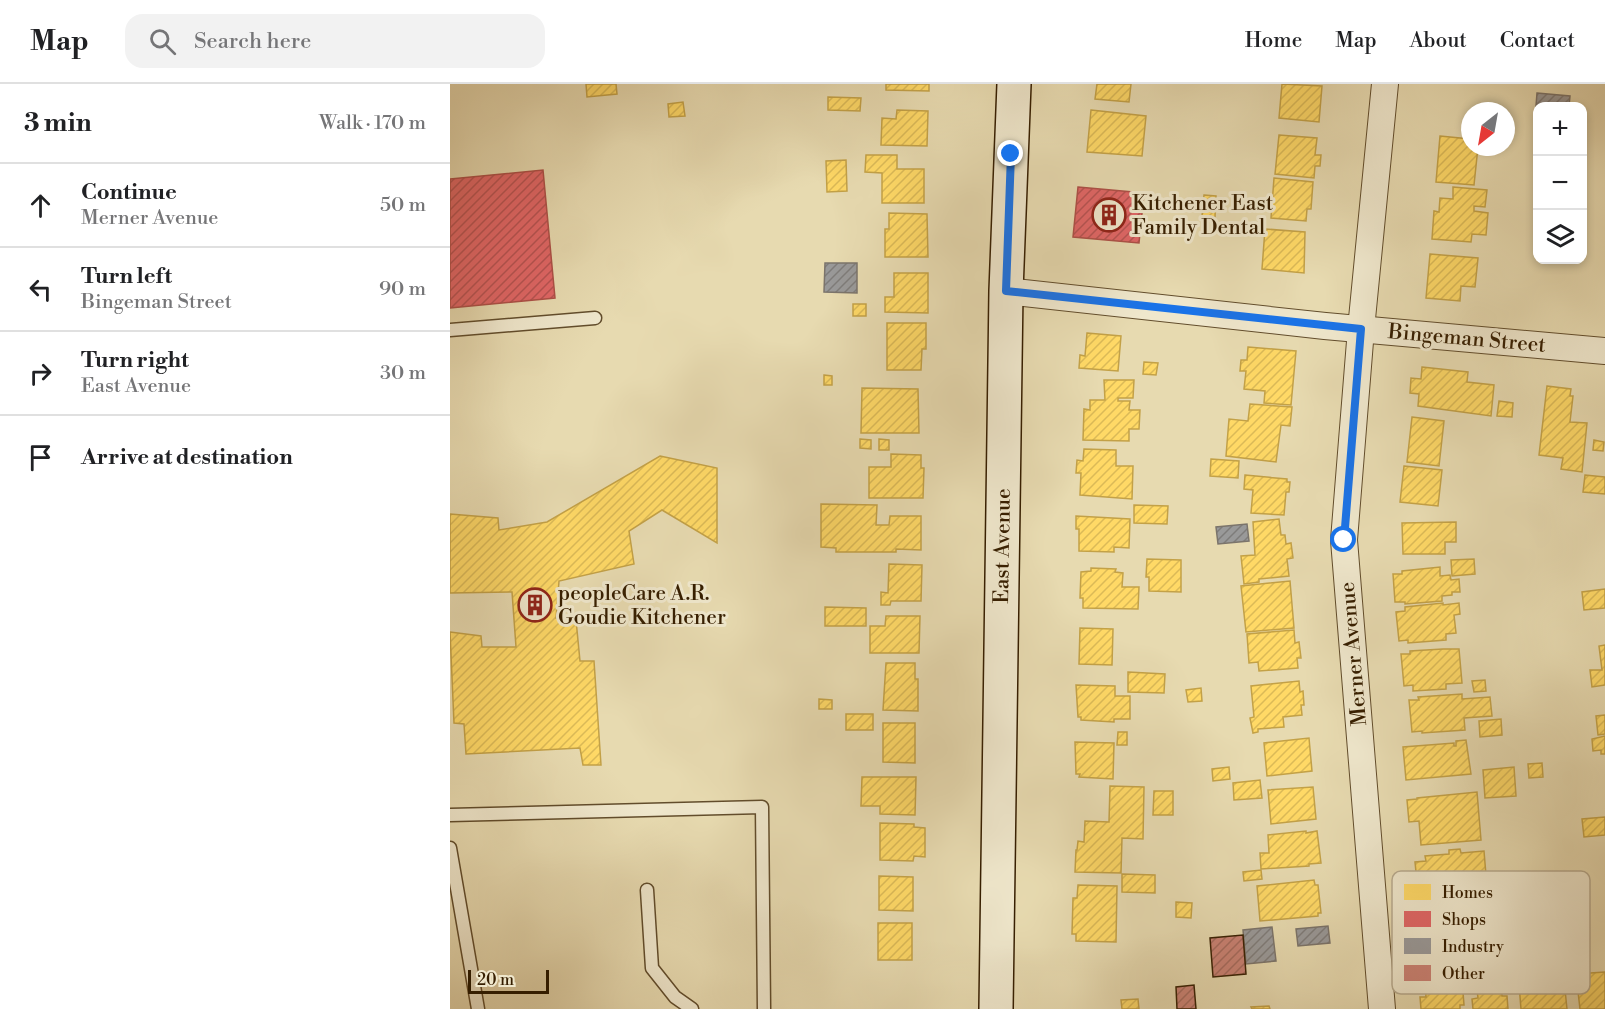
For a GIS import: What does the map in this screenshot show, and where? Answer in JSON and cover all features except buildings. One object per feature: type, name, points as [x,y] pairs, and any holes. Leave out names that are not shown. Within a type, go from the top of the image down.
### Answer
[{"type":"street","name":"East Avenue","points":[[996,1009],[1006,291],[1014,84]]},
{"type":"street","name":"Merner Avenue","points":[[1382,1009],[1344,540],[1361,329],[1385,84]]},
{"type":"street","name":"Bingeman Street","points":[[1006,291],[1361,329],[1605,351]]},
{"type":"lane","points":[[450,330],[595,318]]},
{"type":"lane","points":[[450,815],[762,807],[764,1009]]},
{"type":"lane","points":[[450,848],[478,1009]]},
{"type":"lane","points":[[647,890],[652,968],[675,997],[692,1009]]},
{"type":"place","name":"Kitchener East Family Dental","points":[[1109,215]]},
{"type":"place","name":"peopleCare A.R. Goudie Kitchener","points":[[535,605]]},
{"type":"route","points":[[1011,154],[1006,291],[1361,329],[1344,540]]}]
